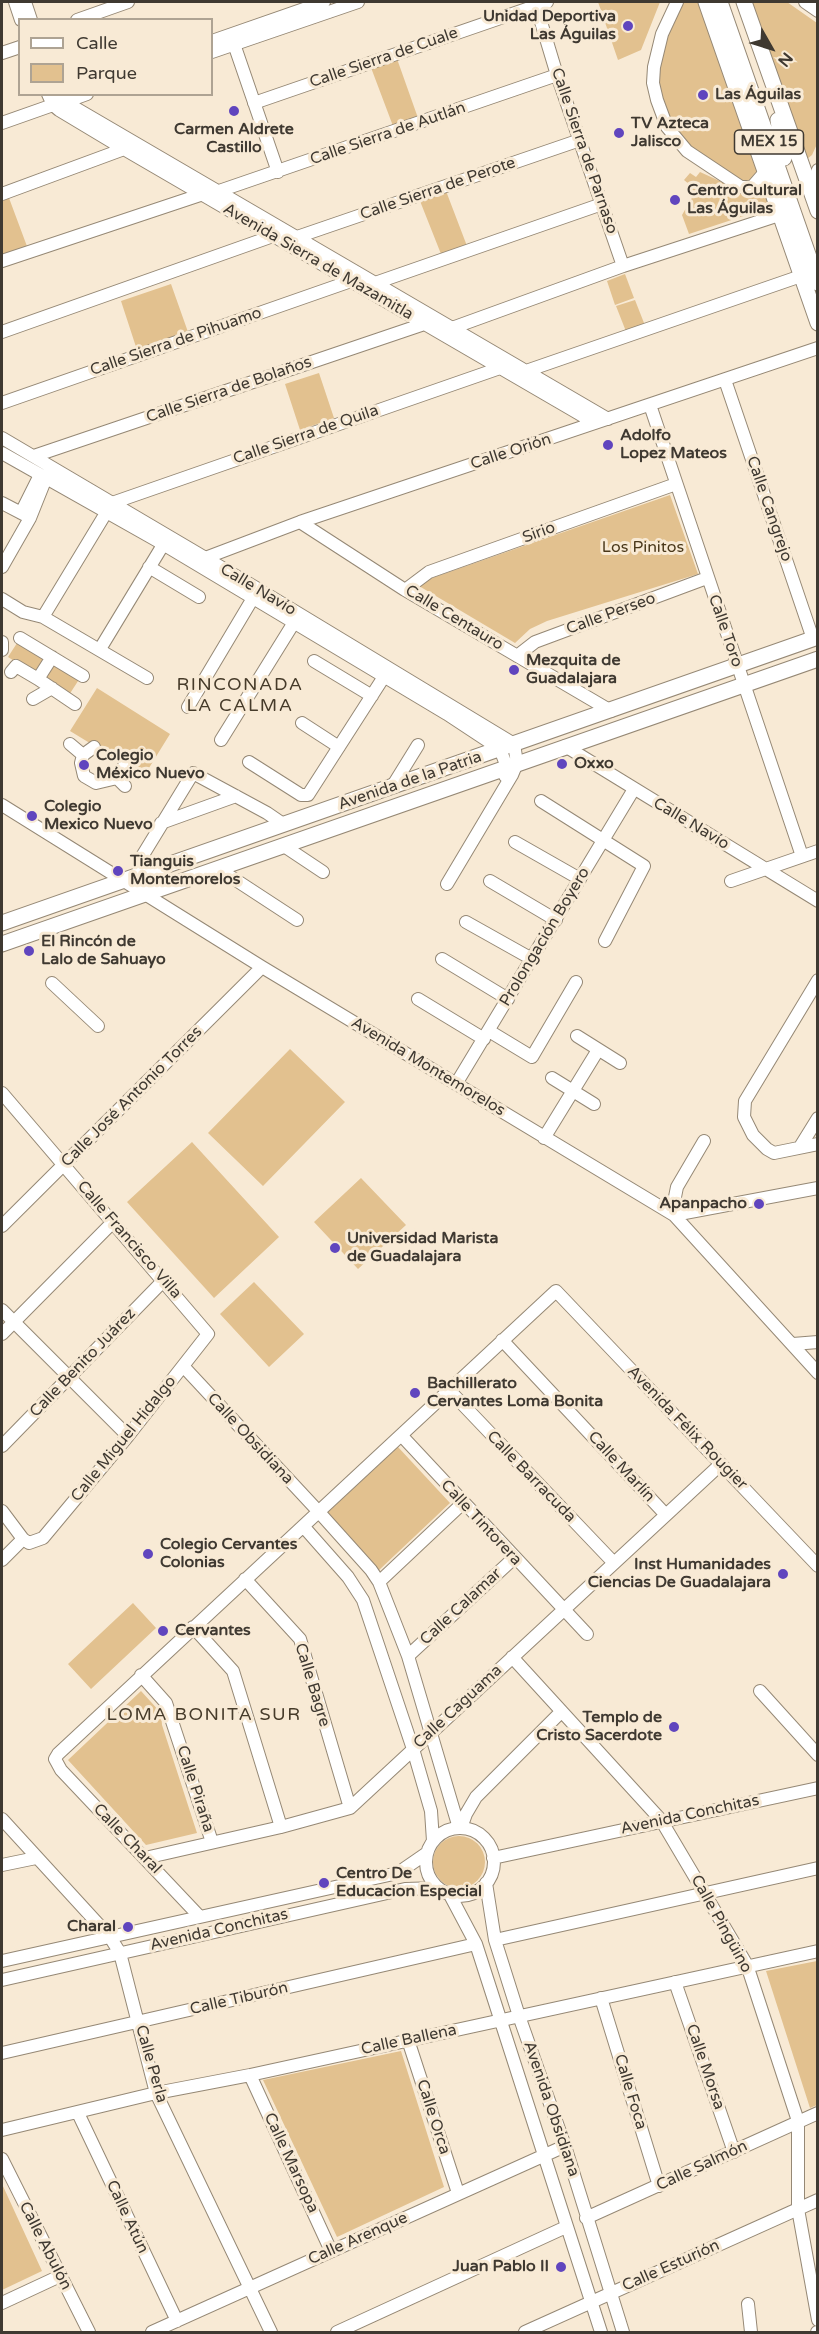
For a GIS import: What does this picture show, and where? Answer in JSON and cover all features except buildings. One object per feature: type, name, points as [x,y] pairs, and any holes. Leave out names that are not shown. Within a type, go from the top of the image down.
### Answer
[{"type":"main road","points":[[706,2],[746,117],[774,164]]},
{"type":"main road","name":"MEX 15","points":[[720,2],[774,164],[818,283]]},
{"type":"main road","name":"MEX 15","points":[[729,2],[774,164],[818,256]]},
{"type":"main road","points":[[744,2],[817,209]]},
{"type":"main road","points":[[772,80],[774,164],[779,215],[818,323]]},
{"type":"main road","name":"Avenida de la Patria","points":[[2,923],[815,638]]},
{"type":"main road","points":[[770,654],[767,666],[776,673]]},
{"type":"main road","name":"Avenida de la Patria","points":[[2,944],[818,659]]},
{"type":"street","points":[[15,2],[25,14]]},
{"type":"street","points":[[83,18],[128,2]]},
{"type":"street","points":[[213,41],[324,2]]},
{"type":"street","points":[[213,52],[358,2]]},
{"type":"street","points":[[677,2],[657,49],[653,83],[657,100],[676,141],[697,159],[741,187],[746,188],[756,184],[774,164]]},
{"type":"street","points":[[805,2],[818,11]]},
{"type":"street","name":"Calle Sierra de Parnaso","points":[[539,3],[557,75],[623,267]]},
{"type":"street","name":"Calle Sierra de Cuale","points":[[254,103],[539,3]]},
{"type":"street","points":[[234,44],[278,172]]},
{"type":"street","points":[[2,53],[18,48]]},
{"type":"street","name":"Calle Sierra de Autlán","points":[[219,192],[557,75]]},
{"type":"street","points":[[2,123],[56,99],[75,96]]},
{"type":"street","name":"Avenida Sierra de Mazamitla","points":[[56,99],[98,127],[297,237],[313,253],[351,281],[424,324],[526,371],[608,419]]},
{"type":"street","name":"Avenida Sierra de Mazamitla","points":[[98,127],[124,149],[273,236],[375,283],[452,328],[500,368],[595,423]]},
{"type":"street","name":"Calle Sierra de Perote","points":[[297,237],[580,140]]},
{"type":"street","points":[[2,194],[124,149]]},
{"type":"street","points":[[810,190],[818,170]]},
{"type":"street","points":[[2,261],[203,194]]},
{"type":"street","points":[[375,283],[602,204]]},
{"type":"street","points":[[452,328],[623,267],[779,215]]},
{"type":"street","points":[[2,332],[273,236]]},
{"type":"street","points":[[526,371],[801,276]]},
{"type":"street","name":"Calle Sierra de Pihuamo","points":[[2,403],[351,281]]},
{"type":"street","name":"Calle Sierra de Bolaños","points":[[43,462],[424,324]]},
{"type":"street","name":"Calle Orión","points":[[205,558],[300,522],[818,348]]},
{"type":"street","name":"Calle Sierra de Quila","points":[[109,507],[500,368]]},
{"type":"street","name":"Calle Cangrejo","points":[[725,380],[815,638]]},
{"type":"street","name":"Calle Toro","points":[[650,405],[802,856]]},
{"type":"street","name":"Calle Navío","points":[[2,438],[43,462],[109,507],[387,672],[507,747]]},
{"type":"street","name":"Calle Navío","points":[[2,453],[43,477],[109,507]]},
{"type":"street","points":[[3,562],[43,477],[43,462]]},
{"type":"street","name":"Sirio","points":[[405,590],[429,572],[676,484]]},
{"type":"street","points":[[2,503],[26,516]]},
{"type":"street","points":[[43,617],[109,507]]},
{"type":"street","name":"Calle Centauro","points":[[300,522],[405,590],[611,711]]},
{"type":"street","points":[[100,649],[166,541]]},
{"type":"street","name":"Calle Navío","points":[[166,541],[205,558],[255,594]]},
{"type":"street","points":[[149,567],[199,597]]},
{"type":"street","name":"Calle Perseo","points":[[517,656],[535,642],[708,578]]},
{"type":"street","points":[[188,707],[255,594]]},
{"type":"street","points":[[2,599],[23,612],[43,617],[147,678]]},
{"type":"street","points":[[221,740],[297,619]]},
{"type":"street","points":[[20,639],[83,676]]},
{"type":"street","points":[[2,642],[2,650]]},
{"type":"street","points":[[38,679],[52,657]]},
{"type":"street","points":[[314,661],[372,696]]},
{"type":"street","points":[[11,672],[16,666],[75,704]]},
{"type":"street","points":[[249,762],[305,796],[311,793],[387,672]]},
{"type":"street","points":[[33,699],[52,688]]},
{"type":"street","points":[[302,723],[339,747]]},
{"type":"street","points":[[70,744],[83,755]]},
{"type":"street","points":[[392,787],[418,745]]},
{"type":"street","name":"Calle Navío","points":[[565,746],[818,901]]},
{"type":"street","points":[[94,747],[83,755],[81,763],[84,776],[96,783],[121,782],[124,766]]},
{"type":"street","points":[[447,884],[507,784],[512,765],[507,747]]},
{"type":"street","points":[[142,874],[138,863],[193,773],[283,824]]},
{"type":"street","name":"Prolongación Boyero","points":[[456,1084],[634,789]]},
{"type":"street","points":[[161,823],[236,796]]},
{"type":"street","points":[[541,801],[644,866],[605,941]]},
{"type":"street","name":"Avenida Montemorelos","points":[[2,805],[262,967],[674,1215],[818,1373]]},
{"type":"street","points":[[515,842],[580,879]]},
{"type":"street","points":[[284,846],[323,872]]},
{"type":"street","points":[[731,881],[818,850]]},
{"type":"street","points":[[219,869],[297,920]]},
{"type":"street","points":[[490,881],[556,920]]},
{"type":"street","points":[[466,922],[532,959]]},
{"type":"street","points":[[442,959],[508,999]]},
{"type":"street","name":"Calle José Antonio Torres","points":[[2,1226],[262,967]]},
{"type":"street","points":[[418,999],[532,1057],[576,982]]},
{"type":"street","points":[[52,983],[98,1026]]},
{"type":"street","points":[[817,983],[745,1101],[744,1117],[753,1135],[774,1153],[818,1144]]},
{"type":"street","points":[[577,1036],[620,1063]]},
{"type":"street","points":[[544,1138],[598,1050]]},
{"type":"street","points":[[552,1078],[594,1104]]},
{"type":"street","name":"Calle Francisco Villa","points":[[4,1100],[64,1165],[208,1334]]},
{"type":"street","points":[[800,1147],[818,1118]]},
{"type":"street","points":[[704,1141],[677,1187],[674,1215],[818,1188]]},
{"type":"street","points":[[2,1334],[113,1222]]},
{"type":"street","name":"Calle Benito Juárez","points":[[2,1446],[164,1280]]},
{"type":"street","name":"Avenida Félix Rougier","points":[[502,1340],[556,1291],[818,1566]]},
{"type":"street","points":[[2,1310],[128,1436]]},
{"type":"street","name":"Calle Miguel Hidalgo","points":[[23,1539],[29,1543],[44,1538],[208,1334]]},
{"type":"street","points":[[141,1675],[502,1340]]},
{"type":"street","name":"Calle Marlín","points":[[502,1340],[666,1515]]},
{"type":"street","points":[[793,1344],[818,1342]]},
{"type":"street","name":"Calle Obsidiana","points":[[183,1366],[318,1511]]},
{"type":"street","name":"Calle Barracuda","points":[[449,1390],[614,1563]]},
{"type":"street","name":"Calle Tintorera","points":[[401,1435],[562,1610],[587,1634]]},
{"type":"street","name":"Calle Caguama","points":[[145,1858],[281,1827],[350,1808],[721,1464]]},
{"type":"street","points":[[379,1582],[463,1503]]},
{"type":"street","points":[[2,1511],[23,1539],[2,1560]]},
{"type":"street","points":[[318,1511],[379,1582],[408,1656],[429,1734],[460,1828]]},
{"type":"street","points":[[303,1526],[348,1577],[363,1600],[413,1749],[431,1811],[433,1841]]},
{"type":"street","name":"Calle Calamar","points":[[408,1656],[514,1558]]},
{"type":"street","name":"Calle Bagre","points":[[245,1579],[300,1639],[350,1808]]},
{"type":"street","points":[[193,1627],[232,1671],[281,1827]]},
{"type":"street","name":"Calle Pingüino","points":[[512,1657],[662,1820],[747,1965],[798,2121],[798,2209],[818,2320]]},
{"type":"street","name":"Calle Charal","points":[[141,1675],[61,1750],[55,1759],[61,1770],[200,1917]]},
{"type":"street","name":"Calle Piraña","points":[[141,1675],[166,1703],[212,1842]]},
{"type":"street","points":[[760,1691],[818,1755]]},
{"type":"street","points":[[460,1828],[476,1797],[561,1712]]},
{"type":"street","name":"Avenida Conchitas","points":[[493,1858],[818,1788]]},
{"type":"street","name":"Calle Perla","points":[[2,1819],[110,1937],[120,1953],[156,2093],[271,2332]]},
{"type":"street","points":[[460,1828],[479,1834],[491,1849],[493,1867],[486,1883],[470,1894],[450,1895],[438,1888],[428,1872],[427,1853],[433,1841],[449,1830],[460,1828]]},
{"type":"street","name":"Avenida Conchitas","points":[[2,1961],[398,1873],[427,1853]]},
{"type":"street","points":[[2,1865],[36,1857]]},
{"type":"street","points":[[495,1940],[818,1868]]},
{"type":"street","name":"Avenida Obsidiana","points":[[486,1883],[495,1940],[565,2146],[623,2332]]},
{"type":"street","name":"Avenida Conchitas","points":[[2,1980],[405,1888],[438,1888]]},
{"type":"street","name":"Avenida Obsidiana","points":[[450,1895],[476,1944],[601,2332]]},
{"type":"street","name":"Calle Tiburón","points":[[2,2053],[476,1944]]},
{"type":"street","name":"Calle Ballena","points":[[2,2130],[156,2093],[250,2075],[818,1951]]},
{"type":"street","name":"Calle Morsa","points":[[675,1982],[734,2152]]},
{"type":"street","name":"Calle Foca","points":[[601,1998],[660,2186]]},
{"type":"street","name":"Calle Orca","points":[[408,2040],[458,2193]]},
{"type":"street","name":"Calle Marsopa","points":[[250,2075],[332,2251]]},
{"type":"street","name":"Calle Atún","points":[[78,2113],[177,2321]]},
{"type":"street","name":"Calle Salmón","points":[[586,2218],[818,2113]]},
{"type":"street","name":"Calle Arenque","points":[[152,2332],[565,2146]]},
{"type":"street","name":"Calle Abulón","points":[[2,2159],[89,2332]]},
{"type":"street","name":"Calle Esturión","points":[[525,2332],[818,2199]]},
{"type":"street","points":[[337,2332],[566,2227]]},
{"type":"street","points":[[2,2303],[60,2277]]},
{"type":"street","points":[[748,2304],[751,2332]]},
{"type":"green space","name":"Unidad Deportiva Las Águilas","points":[[598,2],[660,2],[641,50],[618,60]]},
{"type":"green space","points":[[682,2],[700,2],[757,169],[752,181],[745,182],[694,152],[674,133],[662,104],[656,73],[670,23]]},
{"type":"green space","points":[[750,2],[787,2],[817,23],[817,144],[812,155],[807,159]]},
{"type":"green space","points":[[396,56],[418,118],[393,126],[370,65]]},
{"type":"green space","points":[[700,172],[744,192],[762,180],[771,207],[689,234],[682,215],[693,196],[690,185],[684,180],[690,173],[696,177]]},
{"type":"green space","points":[[446,191],[467,246],[441,254],[420,201]]},
{"type":"green space","points":[[9,198],[28,249],[2,259],[2,201]]},
{"type":"green space","points":[[625,274],[634,298],[615,305],[607,281]]},
{"type":"green space","points":[[171,284],[188,332],[137,350],[121,301]]},
{"type":"green space","points":[[635,300],[646,328],[627,334],[616,306]]},
{"type":"green space","points":[[319,373],[334,418],[300,430],[285,384]]},
{"type":"green space","name":"Los Pinitos","points":[[670,495],[698,574],[547,621],[530,629],[515,643],[419,586],[429,579]]},
{"type":"green space","points":[[19,640],[49,659],[38,676],[8,657]]},
{"type":"green space","points":[[53,660],[80,678],[69,695],[42,678]]},
{"type":"green space","points":[[97,688],[170,734],[144,776],[70,731]]},
{"type":"green space","points":[[290,1049],[345,1102],[263,1186],[208,1133]]},
{"type":"green space","points":[[192,1142],[279,1237],[214,1298],[127,1202]]},
{"type":"green space","points":[[361,1178],[406,1225],[358,1269],[314,1222]]},
{"type":"green space","points":[[254,1282],[304,1334],[269,1367],[220,1314]]},
{"type":"green space","points":[[398,1447],[450,1503],[377,1572],[326,1514]]},
{"type":"green space","points":[[133,1603],[156,1628],[91,1689],[68,1664]]},
{"type":"green space","points":[[141,1691],[161,1713],[162,1725],[197,1833],[146,1845],[68,1760]]},
{"type":"green space","points":[[459,1836],[469,1838],[477,1844],[483,1852],[485,1862],[483,1872],[477,1880],[469,1886],[459,1888],[449,1886],[441,1880],[435,1872],[433,1862],[435,1852],[441,1844],[449,1838]]},
{"type":"green space","points":[[817,1961],[817,2105],[810,2108],[766,1971]]},
{"type":"green space","points":[[401,2051],[444,2187],[337,2237],[263,2080]]},
{"type":"green space","points":[[2,2184],[42,2271],[2,2290]]},
{"type":"place","name":"Unidad Deportiva Las Águilas","points":[[628,26]]},
{"type":"place","name":"Las Águilas","points":[[703,95]]},
{"type":"place","name":"Carmen Aldrete Castillo","points":[[234,111]]},
{"type":"place","name":"TV Azteca Jalisco","points":[[619,133]]},
{"type":"place","name":"Centro Cultural Las Águilas","points":[[675,200]]},
{"type":"place","name":"Adolfo Lopez Mateos","points":[[608,445]]},
{"type":"place","name":"Mezquita de Guadalajara","points":[[514,670]]},
{"type":"place","name":"Oxxo","points":[[562,764]]},
{"type":"place","name":"Colegio México Nuevo","points":[[84,765]]},
{"type":"place","name":"Colegio Mexico Nuevo","points":[[32,816]]},
{"type":"place","name":"Tianguis Montemorelos","points":[[118,871]]},
{"type":"place","name":"El Rincón de Lalo de Sahuayo","points":[[29,951]]},
{"type":"place","name":"Apanpacho","points":[[759,1204]]},
{"type":"place","name":"Universidad Marista de Guadalajara","points":[[335,1248]]},
{"type":"place","name":"Bachillerato Cervantes Loma Bonita","points":[[415,1393]]},
{"type":"place","name":"Colegio Cervantes Colonias","points":[[148,1554]]},
{"type":"place","name":"Inst Humanidades Ciencias De Guadalajara","points":[[783,1574]]},
{"type":"place","name":"Cervantes","points":[[163,1631]]},
{"type":"place","name":"Templo de Cristo Sacerdote","points":[[674,1727]]},
{"type":"place","name":"Centro De Educacion Especial","points":[[324,1883]]},
{"type":"place","name":"Charal","points":[[128,1927]]},
{"type":"place","name":"Juan Pablo II","points":[[561,2267]]},
{"type":"district","name":"RINCONADA LA CALMA","points":[[240,695]]},
{"type":"district","name":"LOMA BONITA SUR","points":[[204,1715]]}]
